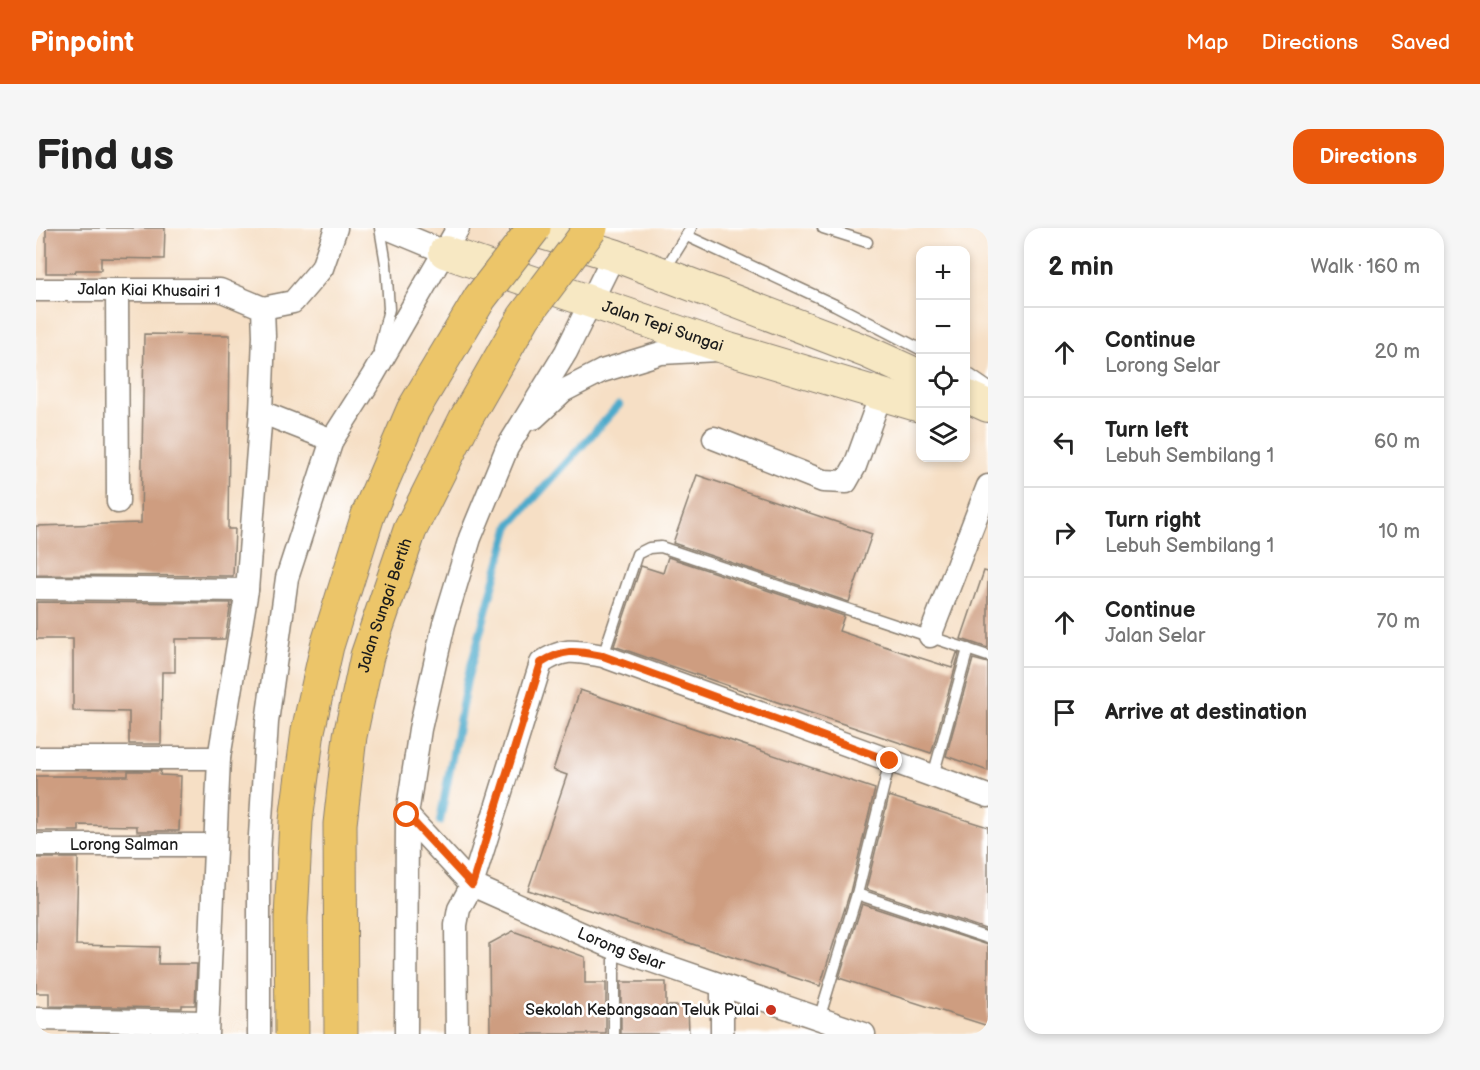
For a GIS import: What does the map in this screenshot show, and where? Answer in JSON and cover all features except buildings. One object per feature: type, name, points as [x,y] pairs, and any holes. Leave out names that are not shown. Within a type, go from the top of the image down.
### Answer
[{"type":"main road","points":[[526,228],[614,255],[865,351],[916,374]]},
{"type":"main road","points":[[292,1034],[291,918],[296,821],[308,731],[330,635],[368,514],[413,410],[480,298],[534,228]]},
{"type":"main road","name":"Jalan Sungai Bertih","points":[[341,1034],[340,824],[350,736],[367,656],[410,530],[465,420],[524,317],[591,228]]},
{"type":"main road","name":"Jalan Tepi Sungai","points":[[451,240],[590,302],[729,349],[916,404]]},
{"type":"main road","points":[[970,398],[988,406]]},
{"type":"main road","points":[[970,421],[988,427]]},
{"type":"street","points":[[36,1019],[207,1028],[219,758],[247,590],[261,411],[263,308],[293,302],[322,267],[336,228]]},
{"type":"street","points":[[259,1034],[259,852],[267,722],[287,578],[332,440],[451,240],[387,228]]},
{"type":"street","points":[[406,1034],[407,815],[420,729],[444,624],[470,538],[507,448],[566,352],[614,255]]},
{"type":"street","name":"Jalan Kiai Khusairi 1","points":[[36,290],[220,290],[263,308]]},
{"type":"street","points":[[117,290],[118,502]]},
{"type":"street","points":[[507,448],[563,391],[602,370],[662,353],[729,349]]},
{"type":"street","points":[[714,438],[823,481],[846,482],[855,466],[881,394]]},
{"type":"street","points":[[261,411],[332,440]]},
{"type":"street","points":[[930,636],[988,486]]},
{"type":"street","points":[[36,588],[247,590]]},
{"type":"street","points":[[457,1034],[456,925],[459,909],[472,885],[541,663],[556,653],[578,652],[603,656],[988,796]]},
{"type":"street","points":[[36,758],[219,758]]},
{"type":"street","name":"Lorong Selar","points":[[407,815],[472,885],[614,948],[864,1034]]},
{"type":"street","name":"Lorong Salman","points":[[36,845],[214,845]]},
{"type":"street","points":[[722,987],[722,1034]]},
{"type":"lane","points":[[372,376],[389,309],[386,264],[380,228]]},
{"type":"lane","points":[[823,228],[867,242]]},
{"type":"lane","points":[[662,274],[689,232],[916,346]]},
{"type":"lane","points":[[970,375],[988,387]]},
{"type":"lane","points":[[603,656],[637,554],[650,548],[661,547],[988,656]]},
{"type":"lane","points":[[933,776],[968,649]]},
{"type":"lane","points":[[819,1019],[857,894],[890,761]]},
{"type":"lane","points":[[857,894],[988,938]]},
{"type":"lane","points":[[614,948],[614,1034]]},
{"type":"waterway","points":[[440,821],[467,680],[510,525],[619,405]]},
{"type":"place","name":"Sekolah Kebangsaan Teluk Pulai","points":[[771,1010]]},
{"type":"route","points":[[407,815],[472,885],[541,663],[556,653],[578,652],[603,656],[890,761]]}]
